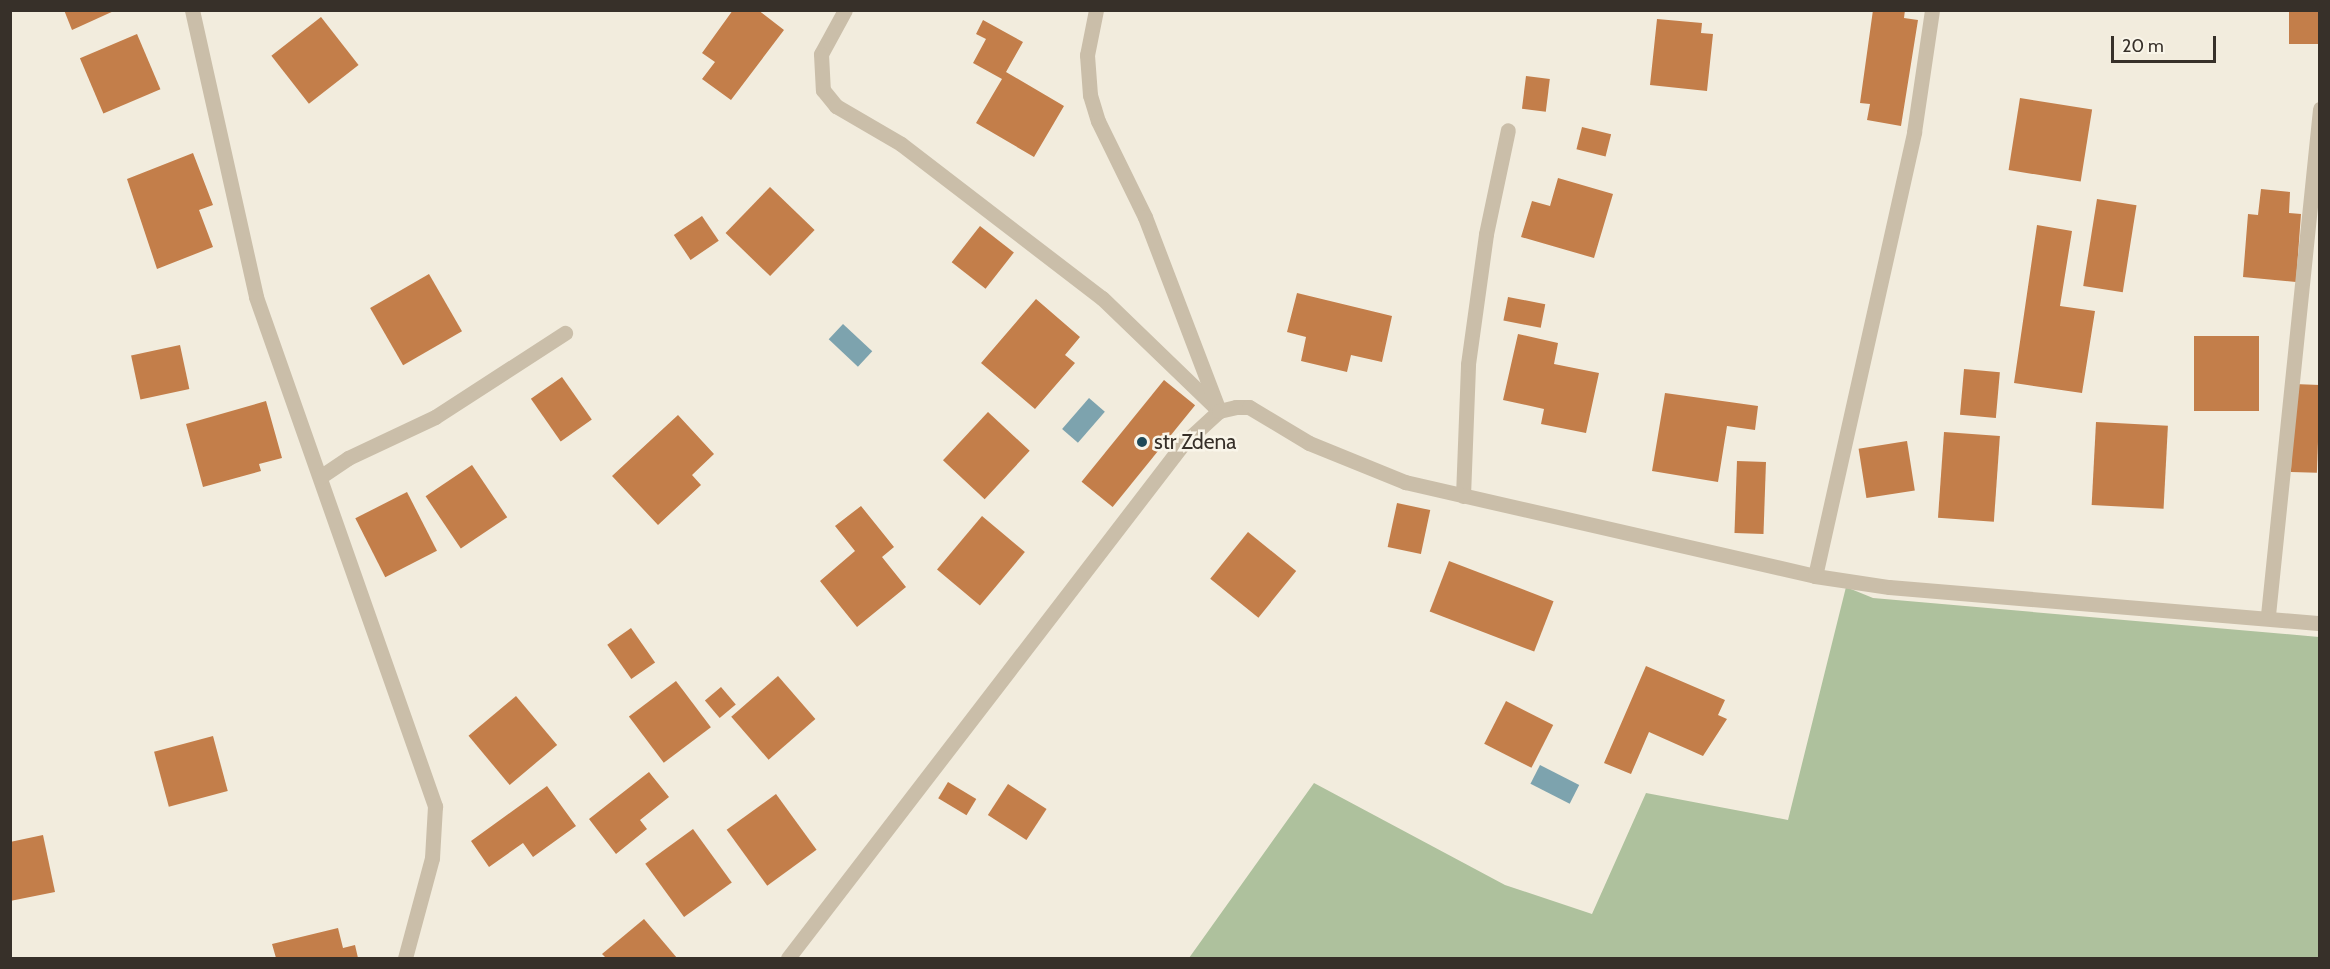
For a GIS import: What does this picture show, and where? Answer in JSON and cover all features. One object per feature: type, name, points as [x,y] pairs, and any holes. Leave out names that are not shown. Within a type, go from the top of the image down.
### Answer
[{"type":"street","points":[[192,10],[256,297],[435,806],[432,858],[405,958]]},
{"type":"street","points":[[845,10],[821,54],[823,90],[836,106],[901,144],[1093,290],[1219,411]]},
{"type":"street","points":[[1096,10],[1087,55],[1095,112],[1145,217],[1219,411]]},
{"type":"street","points":[[1815,576],[1914,132],[1932,10]]},
{"type":"street","points":[[2268,615],[2319,109]]},
{"type":"street","points":[[1463,496],[1468,364],[1486,234],[1508,130]]},
{"type":"street","points":[[320,477],[348,458],[435,417],[565,333]]},
{"type":"street","points":[[788,958],[1183,444],[1219,411],[1249,407],[1359,467],[1463,496],[1815,576],[1901,588],[2268,615],[2319,623]]},
{"type":"green space","points":[[1846,587],[1873,598],[2319,637],[2319,958],[1189,958],[1314,783],[1505,885],[1592,914],[1646,793],[1788,820]]},
{"type":"water","points":[[843,324],[872,351],[858,367],[829,339]]},
{"type":"water","points":[[1089,398],[1105,412],[1078,443],[1062,429]]},
{"type":"water","points":[[1540,765],[1579,785],[1570,804],[1530,784]]},
{"type":"building","points":[[64,10],[116,10],[72,30]]},
{"type":"building","points":[[733,10],[758,10],[784,30],[731,100],[702,79],[715,62],[702,53]]},
{"type":"building","points":[[1873,10],[1905,10],[1904,18],[1918,20],[1901,126],[1867,120],[1870,104],[1860,103]]},
{"type":"building","points":[[2289,10],[2320,10],[2320,44],[2289,44]]},
{"type":"building","points":[[321,17],[359,65],[309,104],[271,56]]},
{"type":"building","points":[[1657,19],[1702,23],[1701,33],[1713,34],[1707,91],[1650,85]]},
{"type":"building","points":[[983,20],[1023,42],[1006,72],[1064,106],[1034,157],[976,123],[1002,79],[973,63],[986,39],[976,34]]},
{"type":"building","points":[[137,34],[160,89],[103,113],[80,58]]},
{"type":"building","points":[[1526,76],[1550,79],[1546,112],[1522,109]]},
{"type":"building","points":[[2020,98],[2092,109],[2081,182],[2009,170]]},
{"type":"building","points":[[1582,127],[1611,134],[1606,157],[1576,149]]},
{"type":"building","points":[[193,153],[213,205],[199,210],[213,247],[157,269],[127,179]]},
{"type":"building","points":[[1558,178],[1613,194],[1594,258],[1521,237],[1532,201],[1550,206]]},
{"type":"building","points":[[770,187],[815,230],[770,276],[726,233]]},
{"type":"building","points":[[2261,189],[2290,192],[2289,213],[2301,214],[2296,282],[2243,277],[2248,214],[2258,215]]},
{"type":"building","points":[[2097,199],[2137,205],[2123,292],[2083,286]]},
{"type":"building","points":[[702,216],[719,241],[691,260],[674,235]]},
{"type":"building","points":[[2037,225],[2072,231],[2060,306],[2095,311],[2082,393],[2014,383]]},
{"type":"building","points":[[980,226],[1014,252],[986,289],[952,262]]},
{"type":"building","points":[[429,274],[462,331],[403,365],[370,308]]},
{"type":"building","points":[[1297,293],[1392,316],[1382,362],[1351,355],[1347,372],[1301,361],[1306,337],[1287,332]]},
{"type":"building","points":[[1508,297],[1545,304],[1541,328],[1503,321]]},
{"type":"building","points":[[1036,299],[1080,337],[1065,355],[1075,363],[1035,409],[981,363]]},
{"type":"building","points":[[1518,334],[1558,343],[1554,364],[1599,373],[1586,433],[1541,424],[1544,409],[1503,400]]},
{"type":"building","points":[[2194,336],[2259,336],[2259,411],[2194,411]]},
{"type":"building","points":[[180,345],[189,389],[140,399],[131,355]]},
{"type":"building","points":[[1964,369],[2000,372],[1996,418],[1960,415]]},
{"type":"building","points":[[562,377],[592,420],[561,441],[531,399]]},
{"type":"building","points":[[1164,380],[1195,405],[1113,507],[1082,482]]},
{"type":"building","points":[[2294,384],[2320,385],[2317,473],[2291,472]]},
{"type":"building","points":[[1665,393],[1758,406],[1755,430],[1727,426],[1718,482],[1652,471]]},
{"type":"building","points":[[266,401],[282,458],[259,464],[261,471],[203,487],[186,424]]},
{"type":"building","points":[[988,412],[1030,451],[985,499],[943,460]]},
{"type":"building","points":[[678,415],[714,454],[692,475],[701,485],[658,525],[612,476]]},
{"type":"building","points":[[2096,422],[2168,426],[2164,509],[2092,505]]},
{"type":"building","points":[[1944,432],[2000,436],[1994,522],[1938,518]]},
{"type":"building","points":[[1907,441],[1915,490],[1866,498],[1859,449]]},
{"type":"building","points":[[1737,461],[1766,462],[1763,534],[1734,533]]},
{"type":"building","points":[[472,465],[507,517],[461,549],[426,496]]},
{"type":"building","points":[[407,492],[437,551],[385,577],[355,518]]},
{"type":"building","points":[[1397,503],[1430,510],[1421,554],[1388,547]]},
{"type":"building","points":[[861,506],[894,547],[882,557],[906,587],[857,627],[820,581],[855,551],[835,526]]},
{"type":"building","points":[[982,516],[1025,552],[980,606],[937,570]]},
{"type":"building","points":[[1248,532],[1296,571],[1258,618],[1210,579]]},
{"type":"building","points":[[1449,561],[1554,601],[1534,652],[1430,611]]},
{"type":"building","points":[[631,628],[655,662],[631,679],[607,645]]},
{"type":"building","points":[[1646,666],[1725,700],[1718,715],[1727,719],[1703,756],[1649,732],[1631,774],[1604,763]]},
{"type":"building","points":[[778,676],[815,719],[769,760],[731,717]]},
{"type":"building","points":[[676,681],[711,727],[664,763],[629,717]]},
{"type":"building","points":[[721,687],[736,705],[720,718],[705,700]]},
{"type":"building","points":[[516,696],[557,745],[510,785],[469,736]]},
{"type":"building","points":[[1506,701],[1553,725],[1531,768],[1484,744]]},
{"type":"building","points":[[213,736],[228,791],[169,807],[154,752]]},
{"type":"building","points":[[649,772],[669,797],[640,820],[647,829],[616,854],[589,819]]},
{"type":"building","points":[[948,782],[976,799],[967,815],[938,798]]},
{"type":"building","points":[[1008,784],[1047,809],[1026,840],[988,815]]},
{"type":"building","points":[[547,786],[576,826],[533,857],[523,843],[489,867],[471,841]]},
{"type":"building","points":[[776,794],[817,850],[767,886],[727,830]]},
{"type":"building","points":[[693,829],[732,882],[684,917],[645,864]]},
{"type":"building","points":[[43,835],[55,892],[10,901],[10,842]]},
{"type":"building","points":[[644,919],[677,958],[606,958],[602,954]]},
{"type":"building","points":[[338,928],[343,948],[355,945],[358,958],[276,958],[272,944]]},
{"type":"place","name":"str Zdena","points":[[1142,442]]}]
